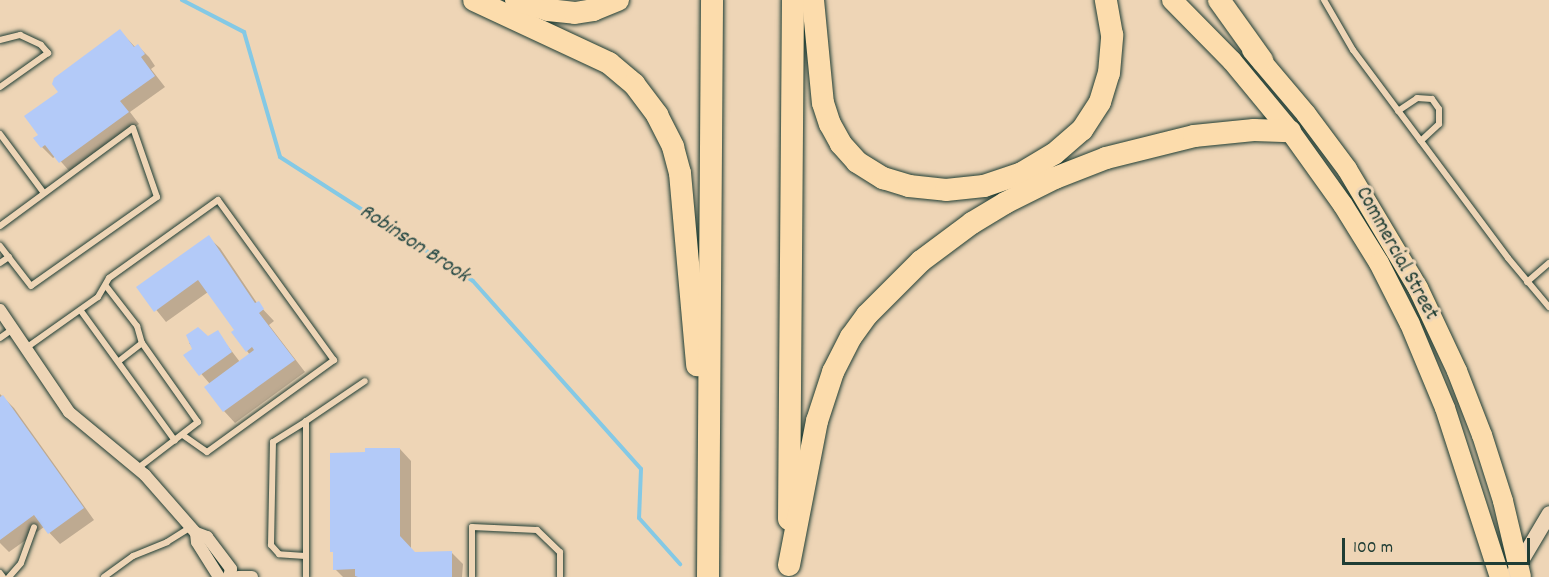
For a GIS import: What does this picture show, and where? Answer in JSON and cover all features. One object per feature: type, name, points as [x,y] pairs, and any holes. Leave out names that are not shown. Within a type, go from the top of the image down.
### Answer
[{"type":"highway","points":[[474,0],[609,63],[639,90],[665,128],[680,173],[694,349],[709,452]]},
{"type":"highway","points":[[516,0],[548,10],[575,13],[593,10],[618,0]]},
{"type":"highway","points":[[708,577],[712,0]]},
{"type":"highway","points":[[789,571],[793,0]]},
{"type":"highway","points":[[813,0],[823,103],[830,124],[841,144],[857,162],[883,178],[909,186],[946,190],[984,186],[1022,173],[1054,154],[1082,130],[1100,102],[1110,73],[1112,35],[1106,0]]},
{"type":"highway","points":[[1219,0],[1262,60]]},
{"type":"highway","points":[[789,571],[818,415],[833,372],[851,337],[867,315],[921,261],[972,223],[1005,203],[1055,178],[1106,158],[1186,137],[1254,130],[1290,131]]},
{"type":"main road","name":"Commercial Street","points":[[1172,0],[1232,61],[1290,131],[1356,225],[1410,324],[1453,429],[1500,577]]},
{"type":"main road","name":"Commercial Street","points":[[1205,0],[1262,60],[1306,114],[1347,170],[1418,288],[1474,414],[1497,479],[1517,572]]},
{"type":"street","points":[[0,310],[69,412],[137,469],[193,530],[207,537],[231,569],[228,577]]},
{"type":"street","points":[[1517,572],[1549,513]]},
{"type":"street","points":[[193,530],[197,542],[219,577]]},
{"type":"street","points":[[238,577],[252,577]]},
{"type":"lane","points":[[1324,0],[1353,50],[1527,282],[1549,307]]},
{"type":"lane","points":[[0,40],[20,35],[41,45],[48,53],[0,87]]},
{"type":"lane","points":[[1398,111],[1417,98],[1432,99],[1439,110],[1439,124],[1421,141]]},
{"type":"lane","points":[[0,226],[43,192],[133,128],[157,196],[31,286],[0,246]]},
{"type":"lane","points":[[0,134],[43,192]]},
{"type":"lane","points":[[26,348],[81,311],[106,286],[109,278],[218,200],[334,360],[207,452],[183,435]]},
{"type":"lane","points":[[0,263],[9,257]]},
{"type":"lane","points":[[1527,282],[1549,263]]},
{"type":"lane","points":[[106,286],[137,326],[142,343],[198,422],[137,469]]},
{"type":"lane","points":[[81,311],[175,441]]},
{"type":"lane","points":[[0,338],[13,329]]},
{"type":"lane","points":[[118,361],[142,343]]},
{"type":"lane","points":[[305,556],[279,554],[271,545],[273,442],[365,381]]},
{"type":"lane","points":[[306,421],[306,577]]},
{"type":"lane","points":[[9,577],[21,563],[33,527]]},
{"type":"lane","points":[[472,577],[472,527],[537,530],[560,552],[560,577]]},
{"type":"lane","points":[[104,577],[133,556],[193,530]]},
{"type":"lane","points":[[0,573],[3,577]]},
{"type":"building","points":[[120,29],[134,47],[138,44],[145,54],[141,57],[155,76],[120,101],[129,112],[59,163],[45,145],[41,148],[33,138],[38,135],[24,116],[58,92],[52,84],[54,78]]},
{"type":"building","points":[[209,235],[255,303],[259,301],[264,309],[259,313],[295,360],[223,412],[204,387],[254,350],[252,347],[246,352],[231,332],[234,330],[198,280],[154,312],[136,287]]},
{"type":"building","points":[[198,327],[208,336],[218,330],[232,352],[199,376],[183,355],[192,349],[186,335]]},
{"type":"building","points":[[3,395],[84,508],[48,534],[34,515],[0,540],[0,397]]},
{"type":"building","points":[[365,448],[400,448],[400,536],[415,552],[452,551],[452,577],[358,577],[355,576],[355,569],[333,570],[333,552],[330,552],[330,453],[365,452]]},
{"type":"waterway","name":"Robinson Brook","points":[[182,0],[244,32],[280,157],[473,281],[641,469],[639,518],[680,564]]}]
